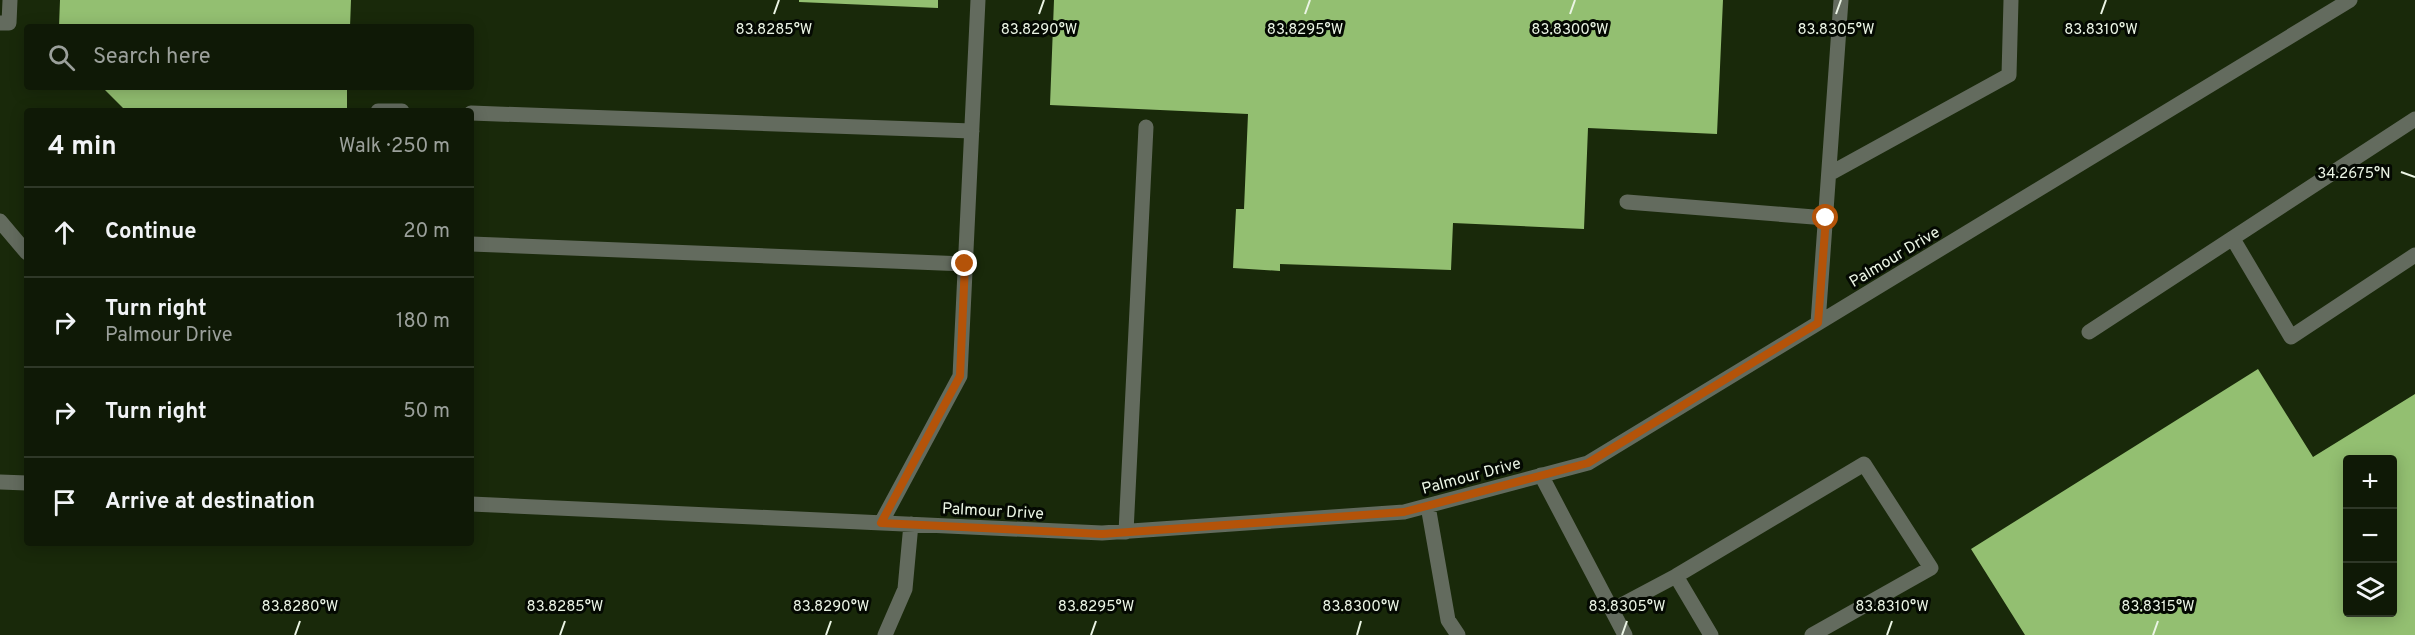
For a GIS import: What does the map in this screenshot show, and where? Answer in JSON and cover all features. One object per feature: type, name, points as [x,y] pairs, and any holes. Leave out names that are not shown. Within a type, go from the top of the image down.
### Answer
[{"type":"street","points":[[0,23],[9,23],[10,0]]},
{"type":"street","points":[[881,523],[960,376],[978,0]]},
{"type":"street","points":[[1818,323],[1841,0]]},
{"type":"street","points":[[1829,174],[2009,75],[2011,0]]},
{"type":"street","name":"Palmour Drive","points":[[474,504],[1102,534],[1404,512],[1428,506],[1588,463],[2350,0]]},
{"type":"street","points":[[474,113],[972,131]]},
{"type":"street","points":[[2089,332],[2415,119]]},
{"type":"street","points":[[1126,532],[1146,127]]},
{"type":"street","points":[[1627,201],[1826,218]]},
{"type":"street","points":[[0,221],[24,249]]},
{"type":"street","points":[[2233,239],[2291,337],[2415,255]]},
{"type":"street","points":[[474,244],[965,264]]},
{"type":"street","points":[[1612,610],[1676,576],[1864,464],[1931,568],[1812,635]]},
{"type":"street","points":[[1540,475],[1625,635]]},
{"type":"street","points":[[0,482],[24,483]]},
{"type":"street","points":[[1428,506],[1448,620],[1458,635]]},
{"type":"street","points":[[885,635],[905,589],[910,524]]},
{"type":"street","points":[[1676,576],[1711,635]]},
{"type":"shaded area","points":[[0,0],[2415,0],[2415,635],[0,635]]},
{"type":"building","points":[[60,0],[351,0],[350,24],[59,24]]},
{"type":"building","points":[[799,0],[938,0],[938,8],[799,2]]},
{"type":"building","points":[[1054,0],[1723,0],[1717,134],[1588,128],[1584,229],[1453,223],[1451,270],[1280,264],[1280,271],[1233,268],[1236,209],[1244,209],[1248,114],[1050,105]]},
{"type":"building","points":[[105,90],[347,90],[347,108],[123,108]]},
{"type":"building","points":[[2258,369],[2313,457],[2415,394],[2415,635],[2025,635],[1971,549]]},
{"type":"route","points":[[965,264],[960,376],[881,523],[1102,534],[1404,512],[1588,463],[1818,323],[1826,218]]}]
